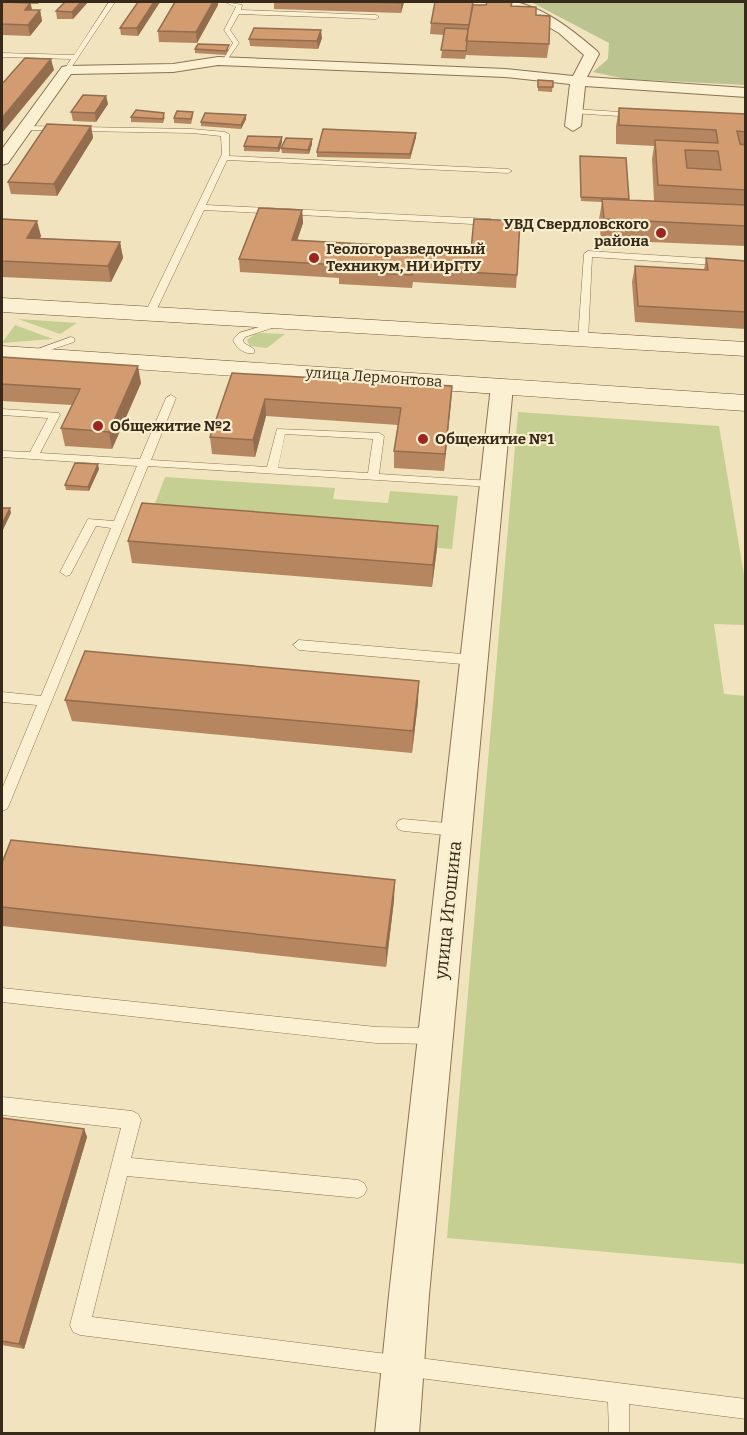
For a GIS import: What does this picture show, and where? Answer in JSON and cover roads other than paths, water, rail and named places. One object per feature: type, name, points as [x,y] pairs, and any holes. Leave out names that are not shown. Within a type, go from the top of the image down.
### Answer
[{"type":"main road","points":[[2,305],[746,349]]},
{"type":"main road","name":"улица Лермонтова","points":[[2,353],[746,403]]},
{"type":"street","points":[[513,2],[564,30],[592,54],[578,81],[573,126]]},
{"type":"street","points":[[2,160],[71,63],[172,68],[225,61],[505,76],[746,93]]},
{"type":"street","name":"улица Игошина","points":[[397,1434],[502,386]]},
{"type":"lane","points":[[2,55],[71,63],[112,2]]},
{"type":"lane","points":[[225,61],[236,43],[227,30],[240,6],[228,2]]},
{"type":"lane","points":[[237,12],[376,17]]},
{"type":"lane","points":[[574,111],[646,115]]},
{"type":"lane","points":[[25,128],[225,134],[226,154],[150,314]]},
{"type":"lane","points":[[224,158],[508,171]]},
{"type":"lane","points":[[199,207],[503,222]]},
{"type":"lane","points":[[583,339],[588,254],[746,264]]},
{"type":"lane","points":[[251,351],[240,345],[238,340],[242,335],[286,322]]},
{"type":"lane","points":[[27,355],[71,340]]},
{"type":"lane","points":[[2,805],[171,398]]},
{"type":"lane","points":[[2,412],[55,415],[33,456]]},
{"type":"lane","points":[[271,472],[281,431],[379,436],[373,477]]},
{"type":"lane","points":[[2,454],[492,484]]},
{"type":"lane","points":[[66,572],[92,522],[119,525]]},
{"type":"lane","points":[[299,645],[474,660]]},
{"type":"lane","points":[[2,697],[44,701]]},
{"type":"lane","points":[[403,825],[457,830]]},
{"type":"lane","points":[[2,995],[376,1035],[436,1036]]},
{"type":"lane","points":[[2,1107],[132,1120],[80,1325],[746,1409]]},
{"type":"lane","points":[[120,1166],[358,1189]]},
{"type":"lane","points":[[618,1392],[619,1434]]},
{"type":"place","name":"УВД Свердловского района","points":[[661,233]]},
{"type":"place","name":"Геологоразведочный Техникум, НИ ИрГТУ","points":[[314,258]]},
{"type":"place","name":"Общежитие №2","points":[[98,426]]},
{"type":"place","name":"Общежитие №1","points":[[423,439]]}]
